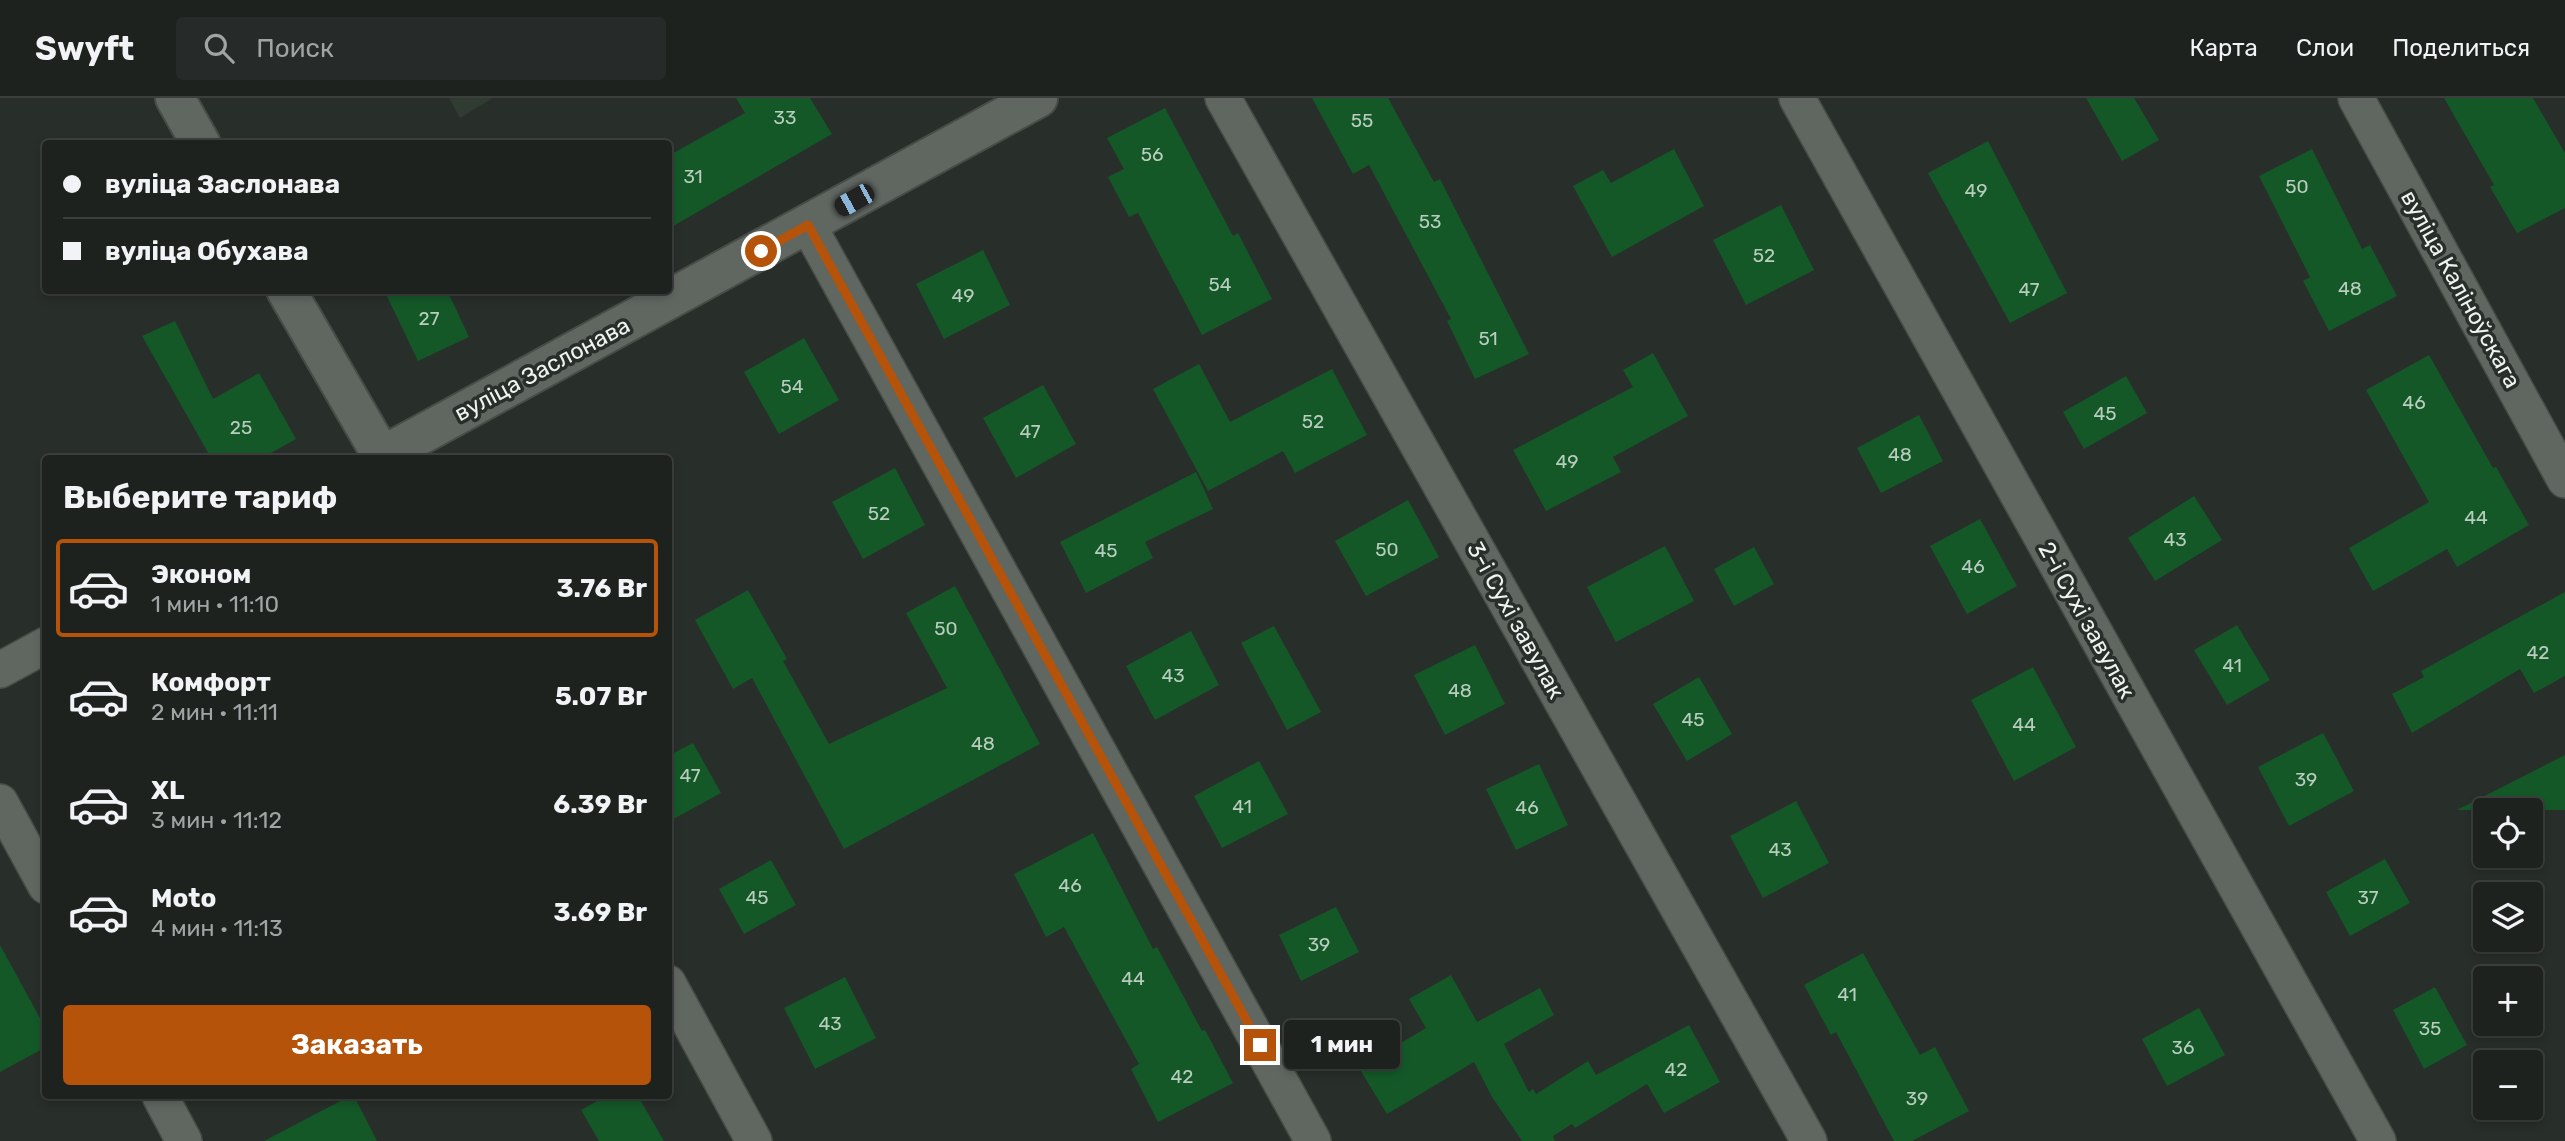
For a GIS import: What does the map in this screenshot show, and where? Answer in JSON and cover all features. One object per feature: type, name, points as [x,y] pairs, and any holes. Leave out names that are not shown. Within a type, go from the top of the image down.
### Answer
[{"type":"street","points":[[175,98],[199,140]]},
{"type":"street","name":"вуліца Заслонава","points":[[386,455],[1038,98]]},
{"type":"street","name":"3-і Сухі завулак","points":[[1223,98],[1809,1141]]},
{"type":"street","name":"2-і Сухі завулак","points":[[1797,98],[2378,1141]]},
{"type":"street","name":"вуліца Каліноўскага","points":[[2356,98],[2565,480]]},
{"type":"street","points":[[808,225],[1313,1141]]},
{"type":"street","points":[[288,294],[379,455]]},
{"type":"street","points":[[0,670],[42,647]]},
{"type":"street","points":[[0,802],[42,879]]},
{"type":"street","points":[[672,990],[754,1141]]},
{"type":"street","points":[[162,1099],[184,1141]]},
{"type":"shaded area","points":[[449,98],[493,98],[460,118]]},
{"type":"building","points":[[736,98],[810,98],[832,134],[672,227],[672,154],[745,113]]},
{"type":"building","points":[[1312,98],[1388,98],[1434,182],[1440,179],[1529,354],[1475,379],[1447,321],[1451,319],[1369,165],[1353,174]]},
{"type":"building","points":[[2086,98],[2134,98],[2159,140],[2122,161]]},
{"type":"building","points":[[2444,98],[2533,98],[2565,153],[2565,208],[2517,233],[2490,187],[2494,185]]},
{"type":"building","points":[[1165,108],[1233,236],[1238,233],[1272,299],[1202,335],[1138,213],[1129,217],[1108,177],[1124,169],[1107,138]]},
{"type":"building","points":[[1988,141],[2067,293],[2010,323],[1928,173]]},
{"type":"building","points":[[1674,149],[1704,206],[1612,257],[1573,186],[1603,170],[1611,183]]},
{"type":"building","points":[[2312,149],[2362,249],[2370,245],[2397,296],[2329,331],[2303,281],[2310,277],[2259,176]]},
{"type":"building","points":[[1781,205],[1814,270],[1746,305],[1713,240]]},
{"type":"building","points":[[983,250],[1010,305],[944,339],[916,284]]},
{"type":"building","points":[[386,294],[449,294],[469,337],[418,361]]},
{"type":"building","points":[[175,321],[213,399],[259,373],[296,439],[267,455],[209,455],[142,336]]},
{"type":"building","points":[[804,338],[839,400],[779,434],[744,372]]},
{"type":"building","points":[[1653,353],[1688,416],[1613,457],[1621,472],[1546,511],[1513,450],[1633,387],[1623,370]]},
{"type":"building","points":[[2429,355],[2493,468],[2496,467],[2529,525],[2457,567],[2447,549],[2373,591],[2349,548],[2429,502],[2366,390]]},
{"type":"building","points":[[1199,364],[1230,422],[1332,369],[1367,435],[1295,473],[1283,451],[1208,491],[1153,389]]},
{"type":"building","points":[[2126,376],[2147,413],[2084,449],[2063,412]]},
{"type":"building","points":[[1043,385],[1076,444],[1016,478],[983,418]]},
{"type":"building","points":[[1919,415],[1943,461],[1881,493],[1857,448]]},
{"type":"building","points":[[895,468],[925,525],[863,559],[832,502]]},
{"type":"building","points":[[1196,472],[1213,509],[1145,542],[1153,558],[1086,593],[1060,542]]},
{"type":"building","points":[[2194,496],[2222,540],[2155,581],[2128,538]]},
{"type":"building","points":[[1408,500],[1439,557],[1366,596],[1335,541]]},
{"type":"building","points":[[1980,519],[2017,586],[1967,614],[1930,546]]},
{"type":"building","points":[[1665,546],[1694,601],[1616,642],[1587,587]]},
{"type":"building","points":[[1754,547],[1774,584],[1734,606],[1714,569]]},
{"type":"building","points":[[955,586],[1040,744],[844,849],[752,678],[733,689],[695,620],[748,590],[787,659],[783,661],[829,744],[947,688],[906,613]]},
{"type":"building","points":[[2565,592],[2565,676],[2534,693],[2520,669],[2412,733],[2392,694],[2424,677],[2421,671]]},
{"type":"building","points":[[2237,625],[2270,680],[2227,705],[2194,650]]},
{"type":"building","points":[[1274,626],[1321,712],[1287,730],[1241,643]]},
{"type":"building","points":[[1191,631],[1219,685],[1155,720],[1126,666]]},
{"type":"building","points":[[1475,645],[1505,704],[1445,735],[1414,675]]},
{"type":"building","points":[[2033,667],[2076,747],[2014,781],[1971,700]]},
{"type":"building","points":[[1699,677],[1732,734],[1687,761],[1653,704]]},
{"type":"building","points":[[2323,733],[2354,791],[2289,826],[2258,767]]},
{"type":"building","points":[[693,743],[721,793],[672,820],[672,754]]},
{"type":"building","points":[[2565,755],[2565,810],[2543,810],[2543,798],[2481,798]]},
{"type":"building","points":[[1259,761],[1288,814],[1222,848],[1194,796]]},
{"type":"building","points":[[1539,764],[1568,825],[1516,850],[1486,789]]},
{"type":"building","points":[[1796,801],[1829,863],[1763,898],[1730,836]]},
{"type":"building","points":[[2473,802],[2473,810],[2457,810]]},
{"type":"building","points":[[1093,833],[1153,949],[1157,947],[1233,1083],[1158,1122],[1131,1069],[1139,1064],[1064,927],[1046,937],[1014,874]]},
{"type":"building","points":[[2385,859],[2410,903],[2350,936],[2326,892]]},
{"type":"building","points":[[771,860],[796,905],[744,934],[719,889]]},
{"type":"building","points":[[1336,907],[1359,952],[1301,981],[1279,935]]},
{"type":"building","points":[[0,945],[42,1022],[42,1049],[0,1072]]},
{"type":"building","points":[[1863,953],[1920,1055],[1935,1047],[1969,1111],[1912,1141],[1894,1141],[1836,1032],[1831,1035],[1804,985]]},
{"type":"building","points":[[1451,975],[1477,1022],[1540,988],[1554,1015],[1504,1044],[1529,1092],[1533,1089],[1536,1094],[1588,1061],[1596,1075],[1689,1025],[1720,1082],[1664,1113],[1647,1084],[1575,1128],[1572,1124],[1553,1136],[1555,1141],[1522,1141],[1492,1097],[1474,1062],[1387,1114],[1359,1068],[1426,1028],[1409,999]]},
{"type":"building","points":[[845,977],[876,1038],[815,1069],[784,1008]]},
{"type":"building","points":[[2435,987],[2467,1045],[2424,1069],[2393,1010]]},
{"type":"building","points":[[2199,1008],[2225,1055],[2167,1086],[2142,1039]]},
{"type":"building","points":[[344,1099],[356,1099],[377,1141],[264,1141]]},
{"type":"building","points":[[601,1099],[640,1099],[664,1141],[599,1141],[581,1110]]},
{"type":"route","points":[[761,251],[808,225],[1260,1045]]}]
